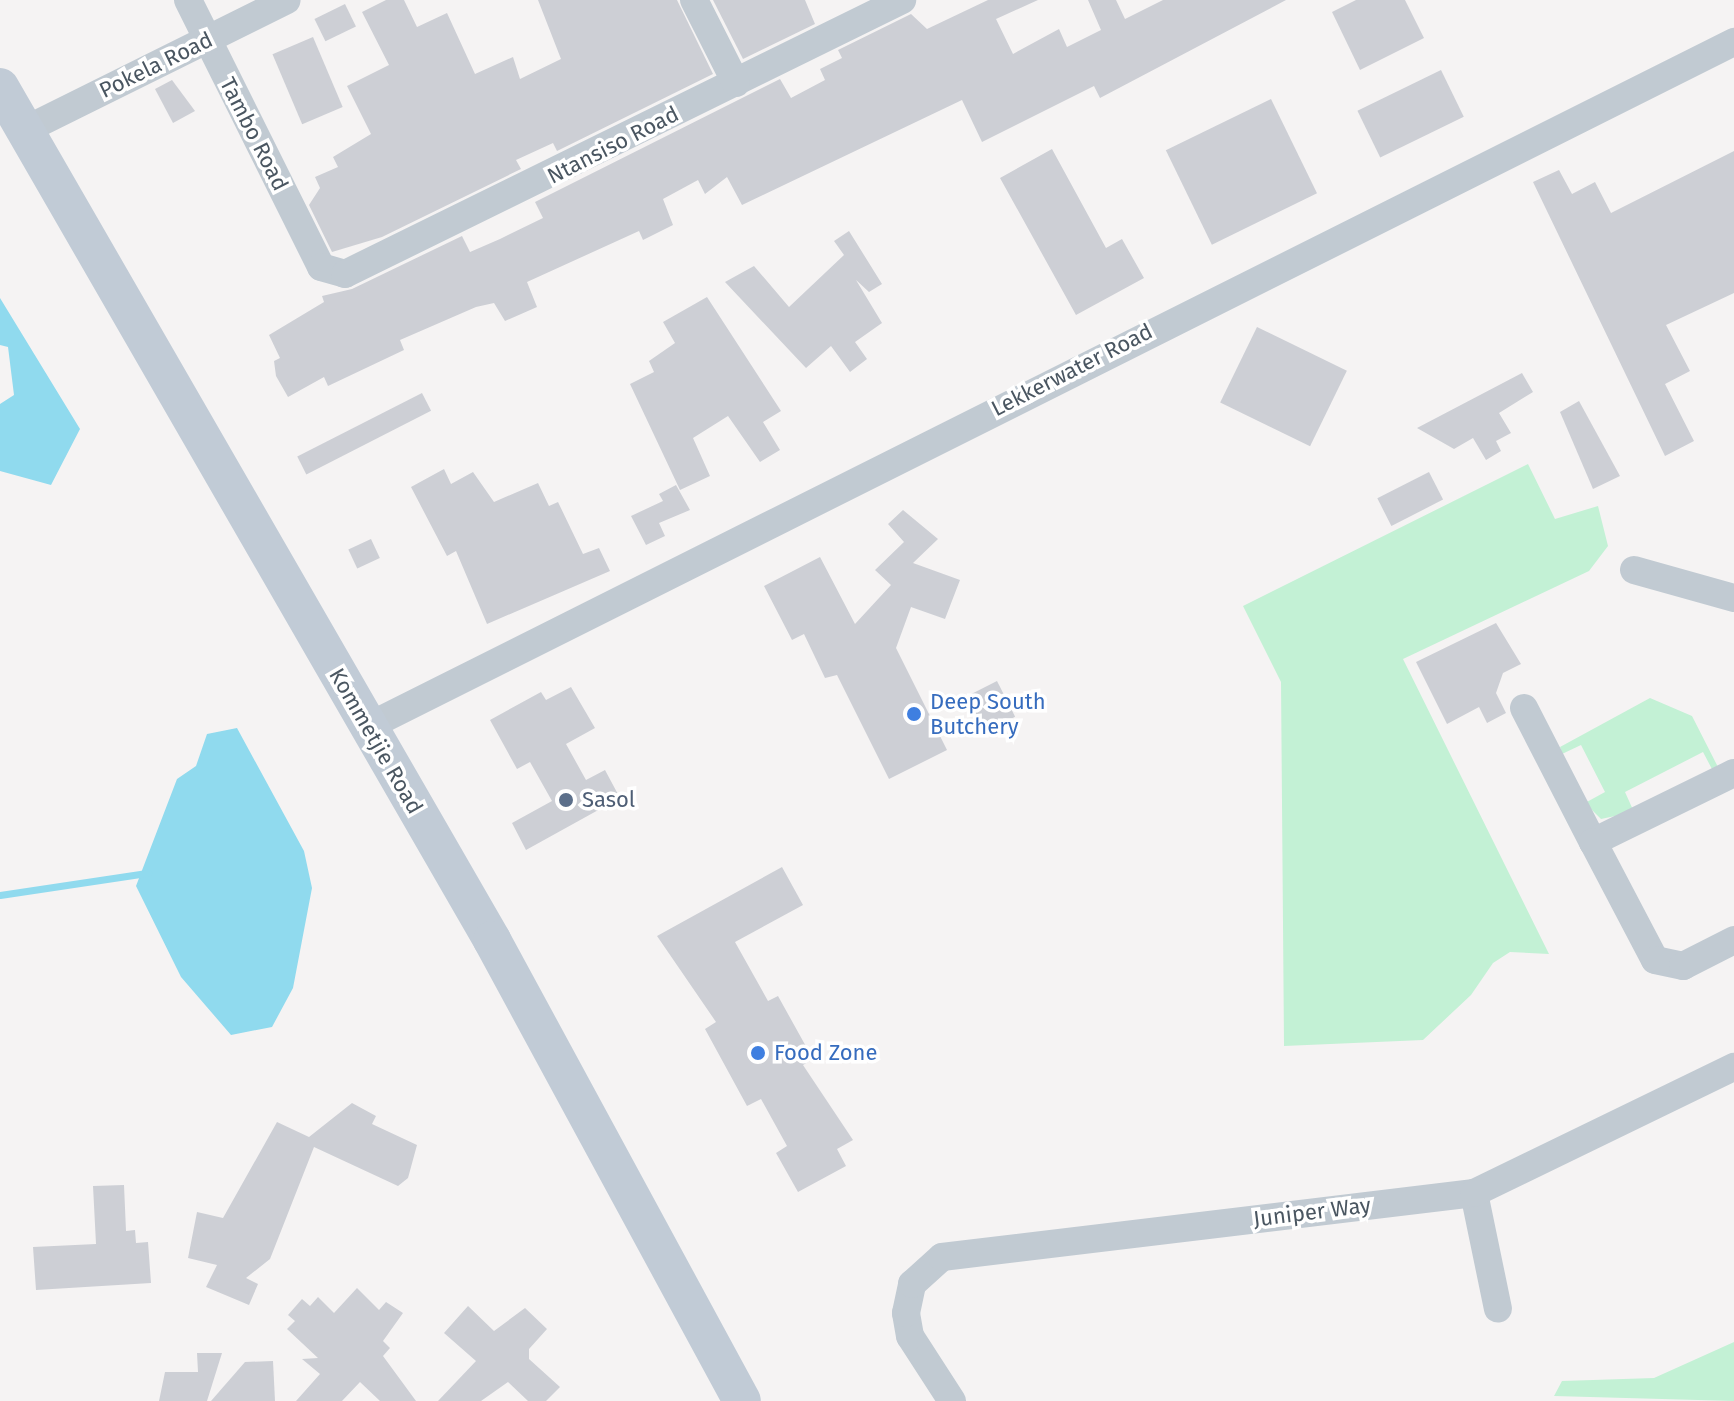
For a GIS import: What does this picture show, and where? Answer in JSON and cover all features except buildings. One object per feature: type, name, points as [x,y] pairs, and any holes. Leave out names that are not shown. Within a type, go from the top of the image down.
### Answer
[{"type":"main road","name":"Kommetjie Road","points":[[0,87],[492,940],[742,1401]]},
{"type":"street","name":"Tambo Road","points":[[188,0],[321,267]]},
{"type":"street","name":"Pokela Road","points":[[25,130],[287,0]]},
{"type":"street","points":[[694,0],[736,83]]},
{"type":"street","name":"Ntansiso Road","points":[[321,267],[361,271],[902,0]]},
{"type":"street","name":"Lekkerwater Road","points":[[367,727],[1734,42]]},
{"type":"street","points":[[1634,570],[1734,598]]},
{"type":"street","points":[[1524,708],[1655,960],[1683,966],[1734,940]]},
{"type":"street","points":[[1593,842],[1734,773]]},
{"type":"street","name":"Juniper Way","points":[[952,1401],[906,1322],[917,1276],[951,1254],[1474,1193],[1734,1067]]},
{"type":"street","points":[[1474,1193],[1498,1309]]},
{"type":"green space","points":[[1528,464],[1555,519],[1598,506],[1608,546],[1589,571],[1403,659],[1549,954],[1510,952],[1493,963],[1471,995],[1423,1040],[1284,1046],[1281,682],[1243,606]]},
{"type":"green space","points":[[1650,698],[1692,716],[1719,769],[1713,771],[1703,752],[1625,792],[1634,812],[1601,819],[1585,803],[1605,792],[1581,745],[1562,754],[1560,747]]},
{"type":"green space","points":[[1734,1342],[1734,1401],[1554,1396],[1562,1381],[1654,1378]]},
{"type":"water","points":[[0,298],[80,429],[51,485],[0,471],[0,404],[14,395],[8,347],[0,345]]},
{"type":"water","points":[[237,728],[304,851],[312,888],[293,988],[272,1027],[231,1035],[181,977],[136,886],[177,779],[196,766],[207,734]]},
{"type":"waterway","points":[[0,895],[148,873]]},
{"type":"place","name":"Deep South Butchery","points":[[914,714]]},
{"type":"place","name":"Sasol","points":[[566,800]]},
{"type":"place","name":"Food Zone","points":[[758,1053]]}]
